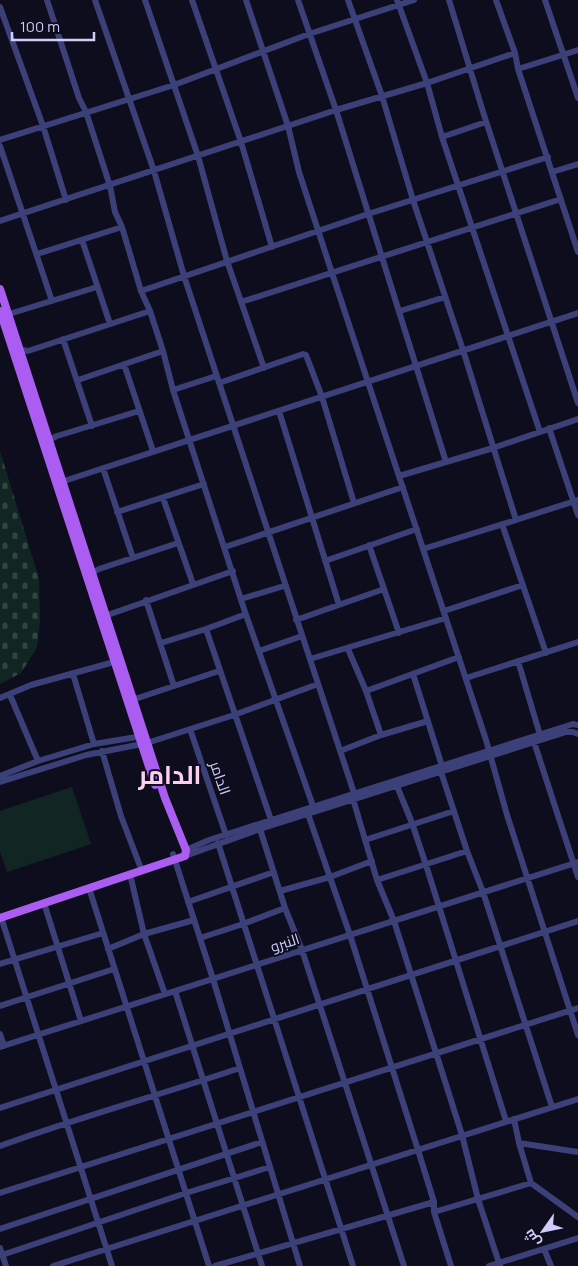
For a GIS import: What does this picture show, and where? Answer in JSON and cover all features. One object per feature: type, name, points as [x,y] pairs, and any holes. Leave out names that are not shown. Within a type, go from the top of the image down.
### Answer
[{"type":"main road","points":[[0,289],[16,349],[133,702],[143,740]]},
{"type":"main road","points":[[0,312],[3,330],[16,349],[49,440],[59,482],[92,574],[114,662],[164,798],[180,855]]},
{"type":"main road","points":[[0,916],[140,866],[180,855]]},
{"type":"main road","points":[[0,916],[89,888],[180,855]]},
{"type":"street","points":[[47,0],[110,186],[116,212],[141,291],[164,351],[173,390],[241,599],[313,806]]},
{"type":"street","points":[[95,0],[154,171],[184,276],[216,376],[340,751],[377,880],[394,921],[462,1135],[478,1199],[499,1265]]},
{"type":"street","points":[[145,0],[198,156],[227,262],[264,368]]},
{"type":"street","points":[[192,0],[241,142],[272,247]]},
{"type":"street","points":[[246,0],[288,126],[299,172],[318,231],[466,678],[507,815],[578,1035]]},
{"type":"street","points":[[298,0],[336,110],[446,462]]},
{"type":"street","points":[[348,0],[382,96],[413,200],[463,350],[516,520]]},
{"type":"street","points":[[0,140],[174,86],[309,34],[355,20],[398,2],[414,0]]},
{"type":"street","points":[[449,0],[502,172],[578,403]]},
{"type":"street","points":[[496,0],[561,199],[575,232],[578,252]]},
{"type":"street","points":[[546,0],[578,98]]},
{"type":"street","points":[[398,2],[427,83],[442,137],[540,432]]},
{"type":"street","points":[[0,7],[43,126],[66,200]]},
{"type":"street","points":[[518,69],[578,50]]},
{"type":"street","points":[[0,221],[336,110],[515,54]]},
{"type":"street","points":[[442,137],[486,122]]},
{"type":"street","points":[[0,146],[52,301]]},
{"type":"street","points":[[141,291],[368,214],[548,157]]},
{"type":"street","points":[[552,172],[578,164]]},
{"type":"street","points":[[241,302],[473,229],[561,199]]},
{"type":"street","points":[[37,254],[122,227]]},
{"type":"street","points":[[82,240],[110,324]]},
{"type":"street","points":[[8,314],[97,287]]},
{"type":"street","points":[[400,311],[445,297]]},
{"type":"street","points":[[16,349],[28,351],[150,311]]},
{"type":"street","points":[[59,482],[322,398],[578,313]]},
{"type":"street","points":[[63,339],[92,426]]},
{"type":"street","points":[[78,380],[164,351]]},
{"type":"street","points":[[219,383],[303,354],[306,355],[322,398],[354,503]]},
{"type":"street","points":[[124,364],[153,452]]},
{"type":"street","points":[[173,390],[216,376]]},
{"type":"street","points":[[49,440],[139,411]]},
{"type":"street","points":[[279,411],[339,605]]},
{"type":"street","points":[[399,476],[493,448],[578,419]]},
{"type":"street","points":[[549,428],[576,501],[578,515]]},
{"type":"street","points":[[103,468],[133,558]]},
{"type":"street","points":[[117,512],[204,484]]},
{"type":"street","points":[[225,547],[403,487]]},
{"type":"street","points":[[164,498],[193,584]]},
{"type":"street","points":[[423,549],[576,501]]},
{"type":"street","points":[[502,524],[546,652]]},
{"type":"street","points":[[325,561],[417,529]]},
{"type":"street","points":[[92,574],[99,569],[178,542]]},
{"type":"street","points":[[369,545],[399,633]]},
{"type":"street","points":[[103,616],[233,571]]},
{"type":"street","points":[[444,610],[523,585]]},
{"type":"street","points":[[241,599],[284,586]]},
{"type":"street","points":[[296,620],[384,589]]},
{"type":"street","points":[[146,600],[174,686]]},
{"type":"street","points":[[161,643],[246,614]]},
{"type":"street","points":[[310,659],[446,618]]},
{"type":"street","points":[[206,629],[271,820]]},
{"type":"street","points":[[259,651],[302,636]]},
{"type":"street","points":[[466,678],[578,642]]},
{"type":"street","points":[[348,649],[366,691],[381,735]]},
{"type":"street","points":[[366,691],[459,657]]},
{"type":"street","points":[[518,661],[540,735]]},
{"type":"street","points":[[0,698],[31,685],[114,662]]},
{"type":"street","points":[[133,702],[135,699],[220,671]]},
{"type":"street","points":[[73,674],[94,744]]},
{"type":"street","points":[[413,674],[454,811],[467,851],[484,892],[552,1107]]},
{"type":"street","points":[[0,782],[71,759],[190,729],[318,684]]},
{"type":"street","points":[[10,695],[38,762]]},
{"type":"street","points":[[340,751],[381,735],[428,721]]},
{"type":"street","points":[[490,754],[573,724],[578,726]]},
{"type":"street","points":[[180,855],[308,814],[354,796],[566,732],[578,726]]},
{"type":"street","name":"الدامر","points":[[190,729],[226,835]]},
{"type":"street","points":[[566,732],[578,734]]},
{"type":"street","points":[[0,776],[94,744],[143,740]]},
{"type":"street","points":[[534,742],[576,862],[578,877]]},
{"type":"street","points":[[102,751],[121,816],[140,866]]},
{"type":"street","points":[[180,855],[226,835],[313,806],[397,786],[442,769]]},
{"type":"street","points":[[397,786],[426,865],[506,1121]]},
{"type":"street","points":[[365,840],[412,823],[454,811]]},
{"type":"street","points":[[308,814],[350,935],[434,1202],[434,1212],[451,1266]]},
{"type":"street","points":[[260,829],[302,950],[404,1266]]},
{"type":"street","points":[[218,843],[353,1266]]},
{"type":"street","points":[[377,880],[467,851]]},
{"type":"street","points":[[180,855],[188,902],[300,1266]]},
{"type":"street","points":[[280,891],[330,877],[372,861]]},
{"type":"street","name":"النبرو","points":[[2,1046],[576,862]]},
{"type":"street","points":[[188,902],[274,872]]},
{"type":"street","points":[[130,874],[144,934],[165,994]]},
{"type":"street","points":[[89,888],[196,1220],[209,1266]]},
{"type":"street","points":[[44,903],[81,1021]]},
{"type":"street","points":[[200,938],[286,908]]},
{"type":"street","points":[[0,916],[112,1266]]},
{"type":"street","points":[[108,949],[144,934],[194,920]]},
{"type":"street","points":[[0,1108],[578,922]]},
{"type":"street","points":[[0,964],[103,933]]},
{"type":"street","points":[[0,1006],[114,969]]},
{"type":"street","points":[[174,991],[262,1266]]},
{"type":"street","points":[[0,1192],[578,1008]]},
{"type":"street","points":[[0,1034],[2,1046]]},
{"type":"street","points":[[0,1146],[66,1122],[156,1096],[240,1068]]},
{"type":"street","points":[[53,1266],[578,1099]]},
{"type":"street","points":[[514,1119],[531,1182],[578,1217]]},
{"type":"street","points":[[0,1228],[91,1200],[262,1142]]},
{"type":"street","points":[[519,1143],[578,1152]]},
{"type":"street","points":[[6,1266],[1,1251],[98,1223],[270,1167]]},
{"type":"street","points":[[434,1212],[531,1182]]},
{"type":"street","points":[[215,1266],[434,1202]]},
{"type":"street","points":[[490,1266],[499,1265],[544,1248],[578,1238]]},
{"type":"street","points":[[544,1248],[551,1266]]},
{"type":"green space","points":[[0,451],[39,579],[40,622],[37,647],[21,673],[0,684]]},
{"type":"green space","points":[[72,787],[91,844],[7,872],[0,851],[0,811]]},
{"type":"district","name":"الدامر","points":[[170,775]]}]
